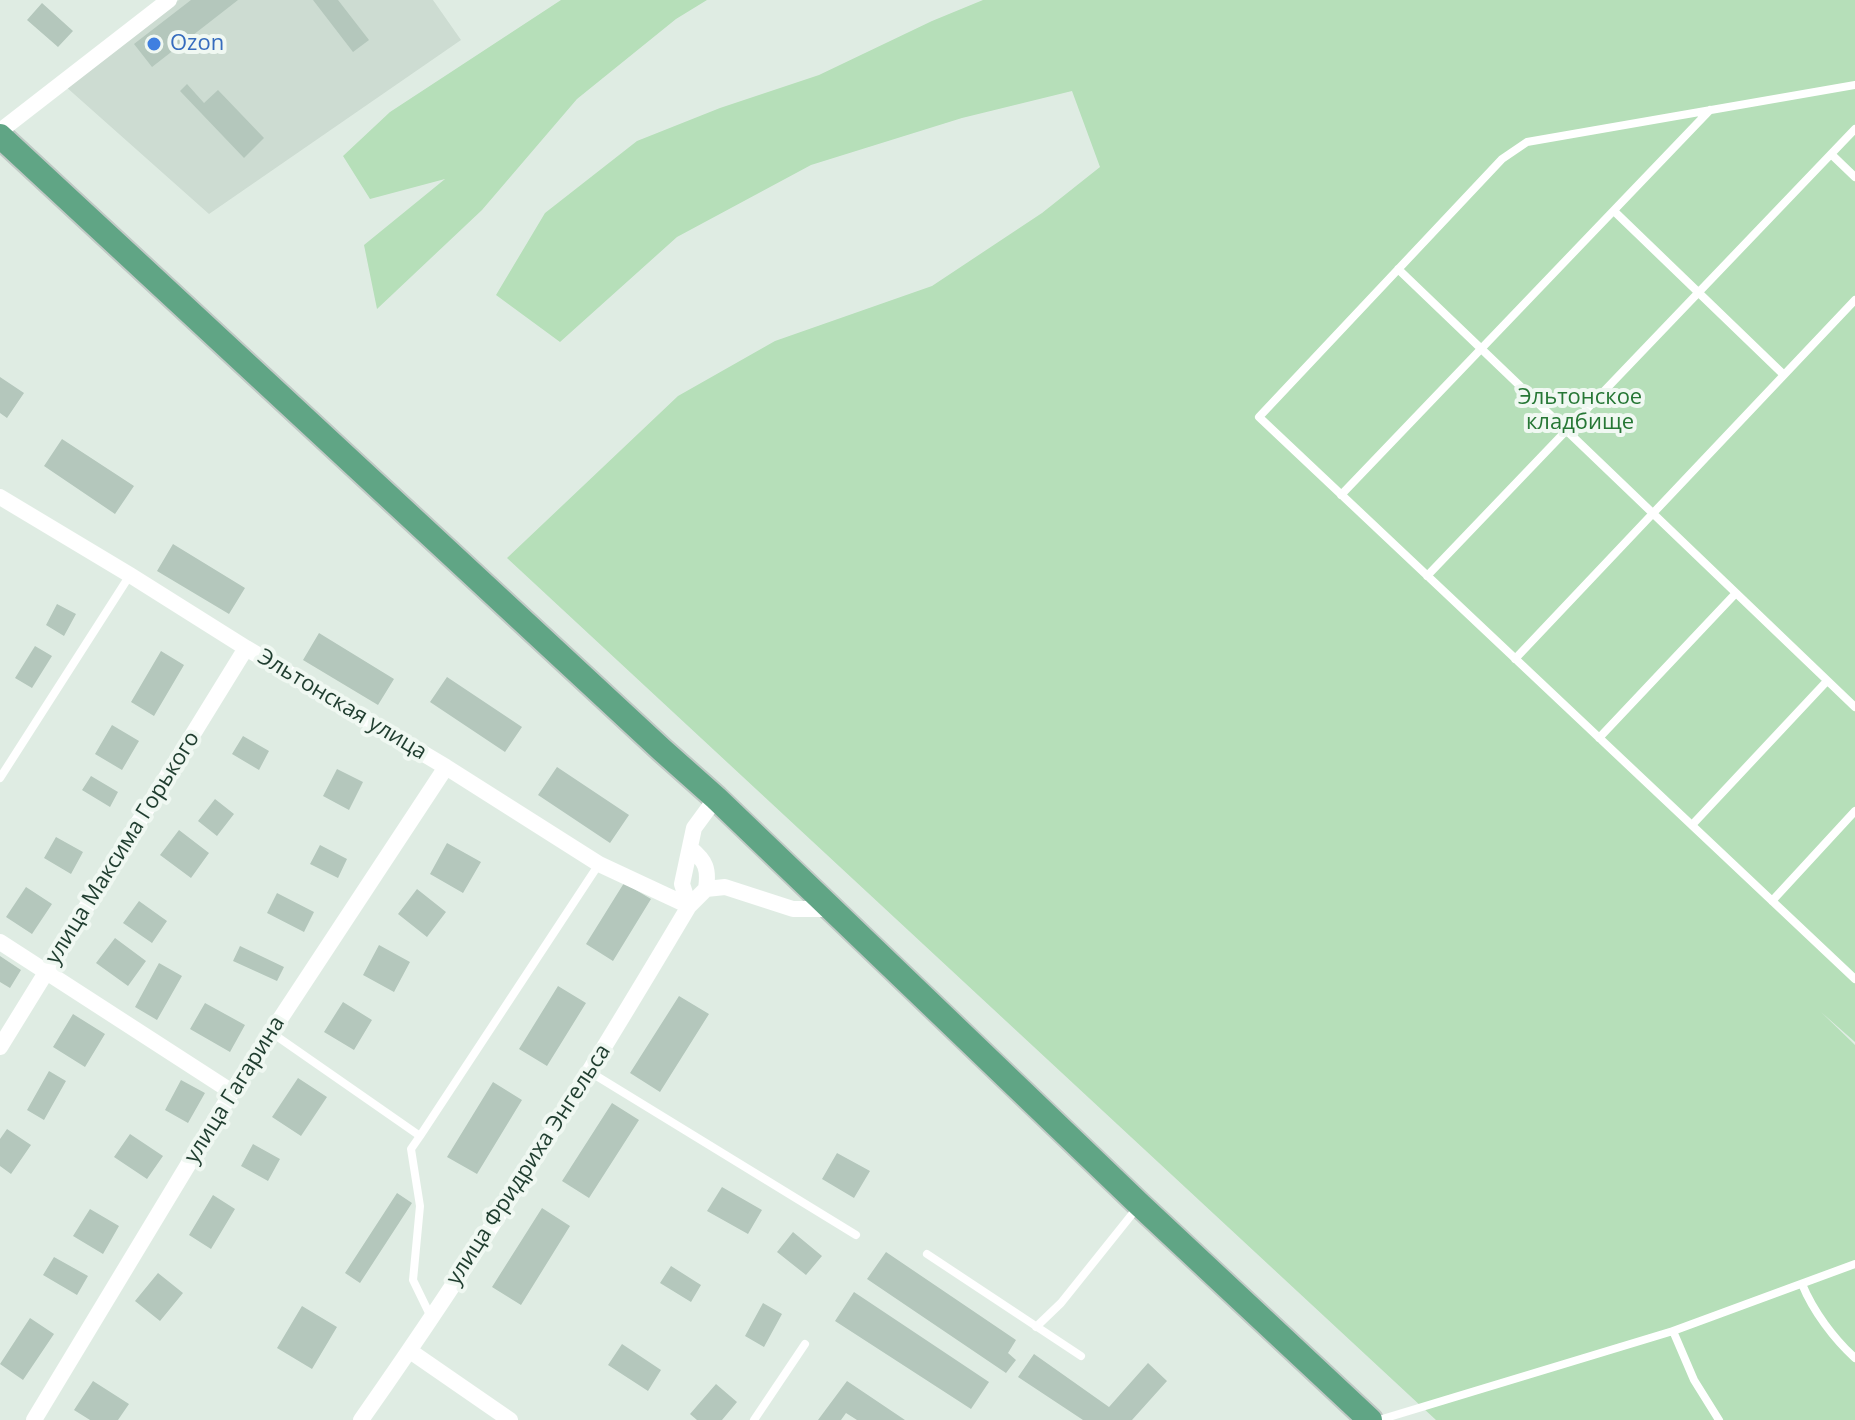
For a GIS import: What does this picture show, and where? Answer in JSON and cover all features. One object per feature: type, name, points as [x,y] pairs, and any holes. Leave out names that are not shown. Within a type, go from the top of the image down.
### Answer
[{"type":"main road","points":[[0,134],[716,798],[1140,1205],[1370,1420]]},
{"type":"street","points":[[0,134],[169,0]]},
{"type":"street","name":"Эльтонская улица","points":[[0,497],[446,767],[599,864],[689,906]]},
{"type":"street","name":"улица Максима Горького","points":[[0,1047],[246,648]]},
{"type":"street","name":"улица Гагарина","points":[[34,1420],[232,1092],[446,767]]},
{"type":"street","points":[[689,906],[682,884],[694,828],[716,798]]},
{"type":"street","points":[[690,848],[705,864],[708,875],[706,889],[725,887],[793,909],[831,909]]},
{"type":"street","name":"улица Фридриха Энгельса","points":[[361,1420],[507,1204],[689,906],[706,889]]},
{"type":"street","points":[[0,942],[232,1092]]},
{"type":"street","points":[[410,1351],[510,1420]]},
{"type":"lane","points":[[1855,85],[1527,142],[1502,159],[1259,417],[1855,979]]},
{"type":"lane","points":[[1341,495],[1711,109]]},
{"type":"lane","points":[[1427,576],[1855,129]]},
{"type":"lane","points":[[1831,154],[1855,177]]},
{"type":"lane","points":[[1614,211],[1784,375]]},
{"type":"lane","points":[[1398,269],[1855,707]]},
{"type":"lane","points":[[1515,659],[1855,300]]},
{"type":"lane","points":[[0,778],[130,575]]},
{"type":"lane","points":[[1599,738],[1736,593]]},
{"type":"lane","points":[[1692,825],[1827,681]]},
{"type":"lane","points":[[1772,901],[1855,811]]},
{"type":"lane","points":[[431,1317],[413,1280],[420,1206],[411,1149],[599,864]]},
{"type":"lane","points":[[271,1033],[420,1136]]},
{"type":"lane","points":[[590,1072],[856,1235]]},
{"type":"lane","points":[[1036,1327],[1061,1303],[1140,1205]]},
{"type":"lane","points":[[927,1254],[1081,1356]]},
{"type":"lane","points":[[1379,1420],[1673,1331],[1855,1264]]},
{"type":"lane","points":[[1802,1284],[1821,1317],[1855,1358]]},
{"type":"lane","points":[[1673,1331],[1694,1380],[1719,1420]]},
{"type":"lane","points":[[754,1420],[805,1344]]},
{"type":"shaded area","points":[[179,0],[433,0],[461,40],[209,214],[65,86]]},
{"type":"green space","points":[[561,0],[707,0],[676,19],[577,99],[482,210],[377,309],[364,245],[445,179],[370,199],[343,156],[390,112]]},
{"type":"green space","name":"Эльтонское кладбище","points":[[983,0],[1855,0],[1855,1042],[1821,1012],[1855,1045],[1855,1420],[1436,1420],[507,558],[678,396],[775,341],[932,286],[1042,213],[1100,167],[1072,91],[962,118],[811,165],[677,237],[560,342],[496,295],[545,213],[637,141],[720,108],[819,75]]},
{"type":"building","points":[[191,0],[238,0],[152,67],[134,44]]},
{"type":"building","points":[[313,0],[338,0],[369,40],[353,52]]},
{"type":"building","points":[[42,3],[73,31],[58,47],[27,20]]},
{"type":"building","points":[[187,84],[204,103],[218,90],[264,138],[244,158],[180,91]]},
{"type":"building","points":[[0,377],[24,393],[7,418],[0,413]]},
{"type":"building","points":[[62,439],[134,486],[115,514],[44,466]]},
{"type":"building","points":[[173,544],[245,588],[229,614],[157,571]]},
{"type":"building","points":[[57,604],[76,614],[64,636],[46,625]]},
{"type":"building","points":[[319,633],[394,679],[378,705],[303,660]]},
{"type":"building","points":[[35,646],[52,656],[32,688],[15,678]]},
{"type":"building","points":[[161,651],[184,665],[154,716],[131,702]]},
{"type":"building","points":[[447,677],[522,727],[505,752],[430,702]]},
{"type":"building","points":[[112,725],[139,741],[122,770],[95,754]]},
{"type":"building","points":[[243,736],[269,751],[259,770],[232,754]]},
{"type":"building","points":[[557,767],[629,815],[610,843],[538,795]]},
{"type":"building","points":[[337,769],[363,782],[349,810],[323,796]]},
{"type":"building","points":[[91,776],[118,792],[110,807],[82,790]]},
{"type":"building","points":[[215,799],[234,814],[217,836],[198,821]]},
{"type":"building","points":[[179,830],[209,853],[191,878],[160,855]]},
{"type":"building","points":[[56,837],[83,852],[71,874],[44,858]]},
{"type":"building","points":[[447,843],[481,862],[463,893],[430,874]]},
{"type":"building","points":[[320,845],[347,859],[338,878],[310,864]]},
{"type":"building","points":[[624,883],[651,899],[613,961],[586,944]]},
{"type":"building","points":[[26,887],[52,904],[32,934],[6,917]]},
{"type":"building","points":[[417,889],[446,912],[427,937],[398,914]]},
{"type":"building","points":[[277,893],[314,912],[304,932],[267,913]]},
{"type":"building","points":[[139,901],[167,921],[152,943],[123,923]]},
{"type":"building","points":[[115,938],[146,961],[128,986],[96,963]]},
{"type":"building","points":[[379,945],[410,962],[394,992],[363,975]]},
{"type":"building","points":[[240,946],[284,967],[277,981],[233,961]]},
{"type":"building","points":[[0,956],[21,970],[10,988],[0,982]]},
{"type":"building","points":[[159,963],[182,976],[157,1020],[135,1007]]},
{"type":"building","points":[[558,986],[586,1003],[547,1066],[519,1049]]},
{"type":"building","points":[[679,996],[709,1014],[660,1092],[630,1073]]},
{"type":"building","points":[[343,1002],[372,1020],[354,1050],[324,1032]]},
{"type":"building","points":[[205,1003],[245,1025],[230,1052],[190,1029]]},
{"type":"building","points":[[73,1014],[105,1034],[85,1067],[53,1047]]},
{"type":"building","points":[[49,1071],[66,1081],[44,1120],[27,1110]]},
{"type":"building","points":[[298,1078],[327,1097],[301,1136],[272,1117]]},
{"type":"building","points":[[181,1080],[205,1093],[188,1123],[165,1110]]},
{"type":"building","points":[[493,1082],[522,1100],[477,1174],[447,1157]]},
{"type":"building","points":[[612,1103],[639,1120],[589,1198],[562,1181]]},
{"type":"building","points":[[7,1129],[31,1145],[11,1174],[0,1166],[0,1139]]},
{"type":"building","points":[[130,1134],[163,1156],[147,1179],[114,1157]]},
{"type":"building","points":[[253,1144],[280,1159],[268,1181],[241,1166]]},
{"type":"building","points":[[837,1153],[870,1171],[854,1198],[822,1179]]},
{"type":"building","points":[[722,1187],[762,1210],[748,1234],[707,1211]]},
{"type":"building","points":[[397,1193],[412,1203],[360,1283],[345,1273]]},
{"type":"building","points":[[213,1195],[235,1209],[211,1249],[189,1235]]},
{"type":"building","points":[[542,1208],[570,1226],[521,1305],[492,1287]]},
{"type":"building","points":[[90,1209],[119,1226],[103,1254],[73,1236]]},
{"type":"building","points":[[793,1232],[822,1256],[806,1275],[777,1252]]},
{"type":"building","points":[[886,1252],[1016,1340],[1008,1353],[1016,1360],[1006,1373],[867,1279]]},
{"type":"building","points":[[54,1257],[88,1276],[77,1295],[43,1275]]},
{"type":"building","points":[[671,1266],[701,1285],[691,1302],[660,1283]]},
{"type":"building","points":[[158,1273],[183,1293],[160,1321],[135,1301]]},
{"type":"building","points":[[854,1292],[989,1382],[971,1409],[835,1321]]},
{"type":"building","points":[[763,1303],[782,1314],[764,1347],[745,1336]]},
{"type":"building","points":[[302,1306],[337,1327],[312,1369],[277,1348]]},
{"type":"building","points":[[30,1318],[54,1334],[23,1380],[0,1364]]},
{"type":"building","points":[[622,1344],[661,1370],[648,1391],[608,1365]]},
{"type":"building","points":[[1034,1354],[1109,1407],[1148,1363],[1167,1381],[1132,1420],[1083,1420],[1018,1377]]},
{"type":"building","points":[[93,1381],[129,1404],[118,1420],[90,1420],[74,1410]]},
{"type":"building","points":[[847,1381],[905,1420],[857,1420],[846,1413],[841,1420],[818,1420]]},
{"type":"building","points":[[716,1384],[737,1402],[722,1420],[697,1420],[690,1414]]},
{"type":"place","name":"Ozon","points":[[154,44]]}]
